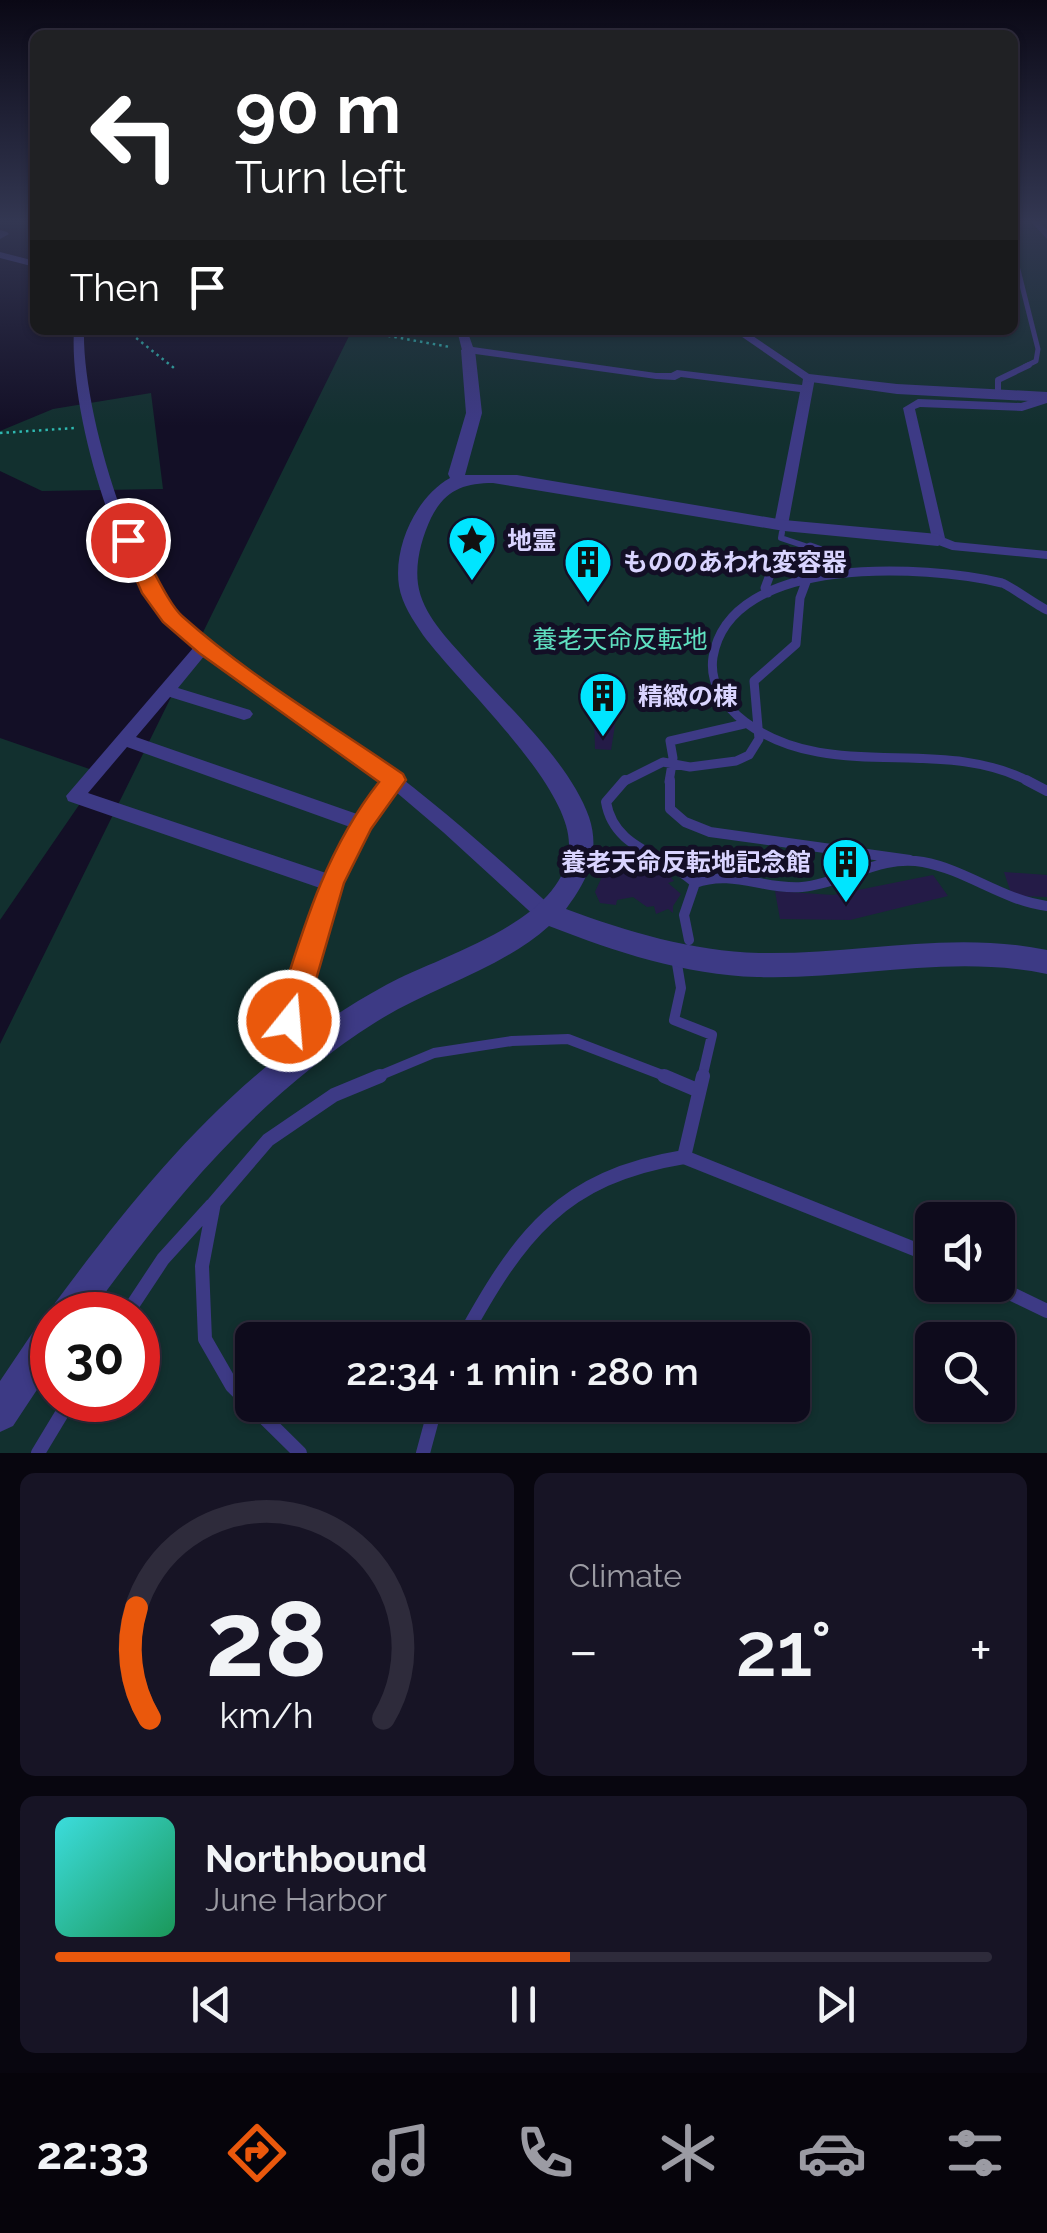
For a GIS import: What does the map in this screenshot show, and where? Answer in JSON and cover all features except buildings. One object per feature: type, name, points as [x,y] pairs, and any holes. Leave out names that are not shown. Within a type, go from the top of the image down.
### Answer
[{"type":"street","points":[[79,335],[78,360],[88,426],[128,540],[152,593],[170,617],[204,646],[394,780],[545,913],[759,966],[976,951],[1012,952],[1047,962]]},
{"type":"street","points":[[460,480],[456,474],[476,421],[477,398],[464,335]]},
{"type":"street","points":[[743,335],[807,384]]},
{"type":"street","points":[[468,350],[656,376],[676,377],[677,372],[1047,398]]},
{"type":"street","points":[[782,529],[807,384]]},
{"type":"street","points":[[938,540],[911,404],[1022,407],[1047,398]]},
{"type":"street","points":[[85,1292],[164,1188],[223,1123],[283,1070],[398,993],[520,936],[570,884],[581,862],[583,835],[559,782],[427,627],[410,596],[408,574],[420,520],[444,488],[460,480],[516,482],[782,529],[938,540],[952,546],[1047,555]]},
{"type":"street","points":[[204,646],[75,796],[331,883]]},
{"type":"street","points":[[166,690],[244,714]]},
{"type":"street","points":[[123,739],[361,822]]},
{"type":"street","points":[[283,1070],[278,1055],[331,883],[361,822],[394,780]]},
{"type":"street","points":[[0,1413],[30,1369]]},
{"type":"lane","points":[[998,393],[998,380],[1036,361],[1038,350],[1023,290]]},
{"type":"lane","points":[[768,593],[765,588],[771,572],[827,559],[827,553],[820,548],[781,538],[782,529]]},
{"type":"lane","points":[[1047,610],[1017,596],[1007,584],[915,571],[868,571],[768,593],[728,616],[716,634],[712,652],[717,692],[744,724],[812,753],[848,759],[927,756],[984,762],[1047,791]]},
{"type":"lane","points":[[695,883],[685,870],[637,848],[606,818],[610,794],[626,779],[663,762],[690,767],[736,762],[749,755],[760,730],[754,681],[785,658],[797,641],[796,609],[806,582]]},
{"type":"lane","points":[[744,724],[670,741],[673,764],[667,799],[671,811],[704,830],[817,851],[885,853],[939,868],[1004,898],[1047,906]]},
{"type":"lane","points":[[684,1157],[712,1035],[674,1020],[681,988],[684,915],[695,883],[710,876],[743,877],[798,888],[910,860]]},
{"type":"lane","points":[[141,1292],[163,1260],[268,1140],[334,1095],[434,1053],[568,1039],[625,1058],[697,1090]]},
{"type":"lane","points":[[471,1322],[491,1284],[538,1228],[578,1190],[649,1162],[684,1157],[915,1249]]},
{"type":"lane","points":[[214,1202],[202,1266],[205,1340],[232,1386],[300,1453]]},
{"type":"lane","points":[[1015,1296],[1047,1311]]},
{"type":"lane","points":[[38,1453],[57,1422]]},
{"type":"lane","points":[[423,1453],[431,1422]]},
{"type":"path","points":[[132,335],[174,368]]},
{"type":"path","points":[[384,335],[468,350]]},
{"type":"path","points":[[0,433],[88,426]]},
{"type":"green space","name":"養老天命反転地","points":[[1018,290],[1047,290],[1047,1453],[0,1453],[0,1044],[350,335],[1018,335]]},
{"type":"green space","points":[[151,393],[163,489],[42,491],[0,471],[0,431],[53,409]]},
{"type":"green space","points":[[0,738],[101,773],[0,920]]},
{"type":"place","name":"地霊","points":[[472,582]]},
{"type":"place","name":"もののあわれ変容器","points":[[588,604]]},
{"type":"place","name":"精緻の棟","points":[[603,738]]},
{"type":"place","name":"養老天命反転地記念館","points":[[846,904]]},
{"type":"route","points":[[128,540],[152,593],[170,617],[206,648],[394,780],[361,822],[331,883],[289,1021]]}]
